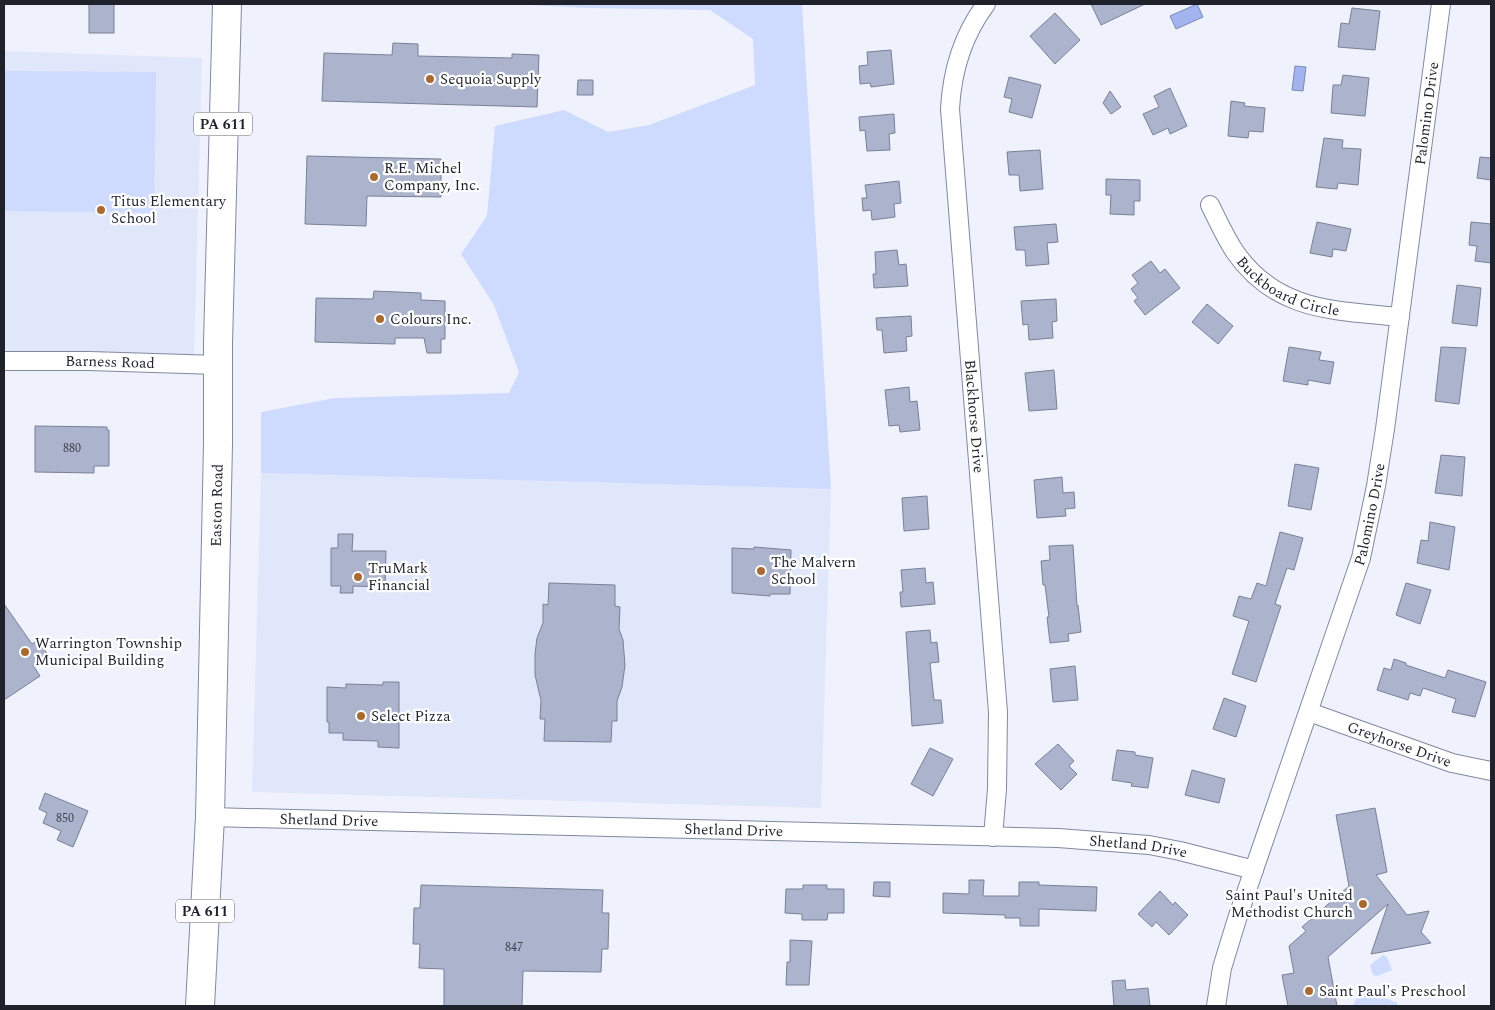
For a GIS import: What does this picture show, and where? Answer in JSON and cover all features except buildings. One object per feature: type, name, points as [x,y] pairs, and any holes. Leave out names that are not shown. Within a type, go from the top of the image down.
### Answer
[{"type":"highway","name":"Easton Road","points":[[200,1006],[210,816],[227,4]]},
{"type":"street","name":"Blackhorse Drive","points":[[986,4],[978,14],[966,38],[954,70],[950,109],[998,712],[994,837]]},
{"type":"street","name":"Palomino Drive","points":[[1216,1006],[1222,968],[1361,558],[1376,486],[1441,4]]},
{"type":"street","name":"Buckboard Circle","points":[[1210,205],[1227,239],[1249,269],[1281,294],[1310,306],[1400,317]]},
{"type":"street","name":"Barness Road","points":[[4,361],[218,365]]},
{"type":"street","name":"Greyhorse Drive","points":[[1309,712],[1452,762],[1491,771]]},
{"type":"street","name":"Shetland Drive","points":[[210,816],[1078,840],[1149,845],[1254,870]]},
{"type":"shaded area","points":[[510,4],[802,4],[831,489],[261,473],[261,412],[335,398],[509,393],[519,372],[494,305],[461,254],[487,216],[495,126],[564,110],[608,132],[649,125],[755,85],[753,39],[710,10],[587,8]]},
{"type":"shaded area","name":"Titus Elementary School","points":[[4,51],[202,58],[194,364],[4,361]]},
{"type":"shaded area","points":[[4,71],[156,72],[154,213],[4,211]]},
{"type":"shaded area","points":[[261,473],[831,489],[821,808],[252,792]]},
{"type":"shaded area","points":[[1383,955],[1387,957],[1392,970],[1377,976],[1373,975],[1370,965]]},
{"type":"shaded area","points":[[1361,988],[1397,1003],[1398,1006],[1353,1006]]},
{"type":"water","points":[[1197,4],[1203,17],[1176,29],[1170,16]]},
{"type":"water","points":[[1295,66],[1306,67],[1303,91],[1292,90]]},
{"type":"place","name":"Sequoia Supply","points":[[430,79]]},
{"type":"place","name":"R.E. Michel Company, Inc.","points":[[374,177]]},
{"type":"place","name":"Titus Elementary School","points":[[101,210]]},
{"type":"place","name":"Colours Inc.","points":[[380,319]]},
{"type":"place","name":"The Malvern School","points":[[761,571]]},
{"type":"place","name":"TruMark Financial","points":[[358,577]]},
{"type":"place","name":"Warrington Township Municipal Building","points":[[25,652]]},
{"type":"place","name":"Select Pizza","points":[[361,716]]},
{"type":"place","name":"Saint Paul's United Methodist Church","points":[[1363,904]]},
{"type":"place","name":"Saint Paul's Preschool","points":[[1309,991]]}]
